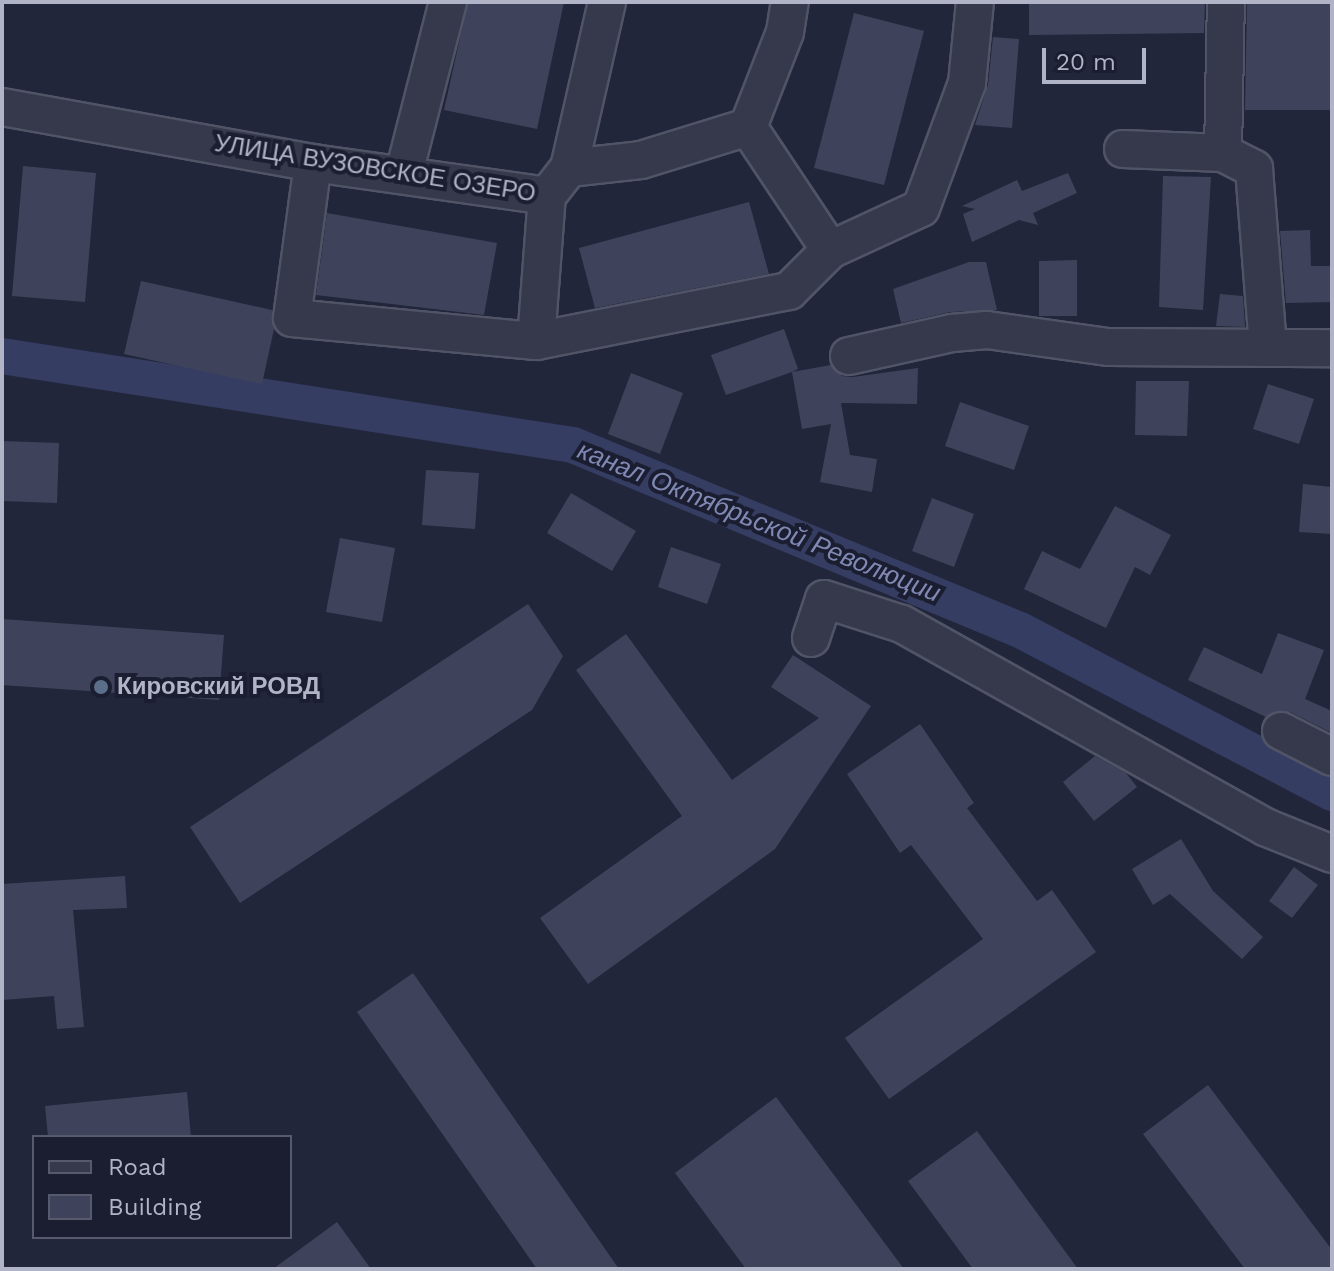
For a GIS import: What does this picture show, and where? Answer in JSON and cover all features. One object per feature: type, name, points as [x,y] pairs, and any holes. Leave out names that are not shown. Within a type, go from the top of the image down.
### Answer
[{"type":"street","points":[[404,173],[448,2]]},
{"type":"street","name":"УЛИЦА ВУЗОВСКОЕ ОЗЕРО","points":[[2,107],[313,163],[404,173],[558,182],[607,2]]},
{"type":"street","points":[[748,127],[785,32],[790,2]]},
{"type":"street","points":[[313,163],[292,318],[536,341],[789,291],[830,250],[921,208],[967,83],[975,2]]},
{"type":"street","points":[[1223,153],[1226,2]]},
{"type":"street","points":[[536,341],[558,182],[748,127]]},
{"type":"street","points":[[748,127],[830,250]]},
{"type":"street","points":[[1123,149],[1223,153],[1254,169],[1268,347]]},
{"type":"street","points":[[849,356],[952,333],[987,330],[1108,347],[1332,348]]},
{"type":"street","points":[[811,638],[824,599],[902,624],[1265,827],[1332,854]]},
{"type":"street","points":[[1281,731],[1332,757]]},
{"type":"building","points":[[468,2],[564,2],[537,129],[444,110]]},
{"type":"building","points":[[1029,2],[1205,2],[1204,33],[1029,35]]},
{"type":"building","points":[[1247,2],[1332,2],[1332,110],[1245,110]]},
{"type":"building","points":[[854,13],[924,31],[884,185],[814,168]]},
{"type":"building","points":[[993,37],[1019,39],[1012,128],[975,125],[988,85]]},
{"type":"building","points":[[23,166],[96,173],[85,302],[12,296]]},
{"type":"building","points":[[1068,173],[1077,193],[1033,213],[1038,225],[1019,220],[972,242],[963,214],[975,209],[962,206],[1017,180],[1022,191]]},
{"type":"building","points":[[1163,176],[1211,177],[1203,310],[1159,307]]},
{"type":"building","points":[[749,202],[769,274],[595,308],[579,248]]},
{"type":"building","points":[[327,213],[497,243],[484,315],[316,295]]},
{"type":"building","points":[[1310,230],[1311,266],[1332,266],[1332,302],[1286,303],[1280,231]]},
{"type":"building","points":[[1077,260],[1077,316],[1039,316],[1039,261]]},
{"type":"building","points":[[969,262],[986,262],[997,310],[950,312],[901,323],[893,289]]},
{"type":"building","points":[[141,281],[272,310],[274,329],[262,384],[124,354]]},
{"type":"building","points":[[1220,294],[1243,296],[1245,327],[1216,326]]},
{"type":"building","points":[[784,329],[798,369],[726,395],[711,355]]},
{"type":"building","points":[[831,365],[842,376],[853,377],[918,368],[917,404],[841,403],[850,455],[877,459],[872,492],[820,482],[831,424],[802,429],[792,372]]},
{"type":"building","points":[[631,373],[683,393],[660,454],[608,434]]},
{"type":"building","points":[[1136,381],[1189,381],[1187,436],[1135,435]]},
{"type":"building","points":[[1268,384],[1314,399],[1299,444],[1253,429]]},
{"type":"building","points":[[960,402],[1029,426],[1014,470],[945,446]]},
{"type":"building","points":[[2,441],[59,443],[57,503],[2,501]]},
{"type":"building","points":[[426,470],[479,473],[475,529],[422,525]]},
{"type":"building","points":[[1303,484],[1332,487],[1332,534],[1299,532]]},
{"type":"building","points":[[571,493],[636,531],[612,571],[547,533]]},
{"type":"building","points":[[932,498],[974,514],[954,567],[912,551]]},
{"type":"building","points":[[1115,506],[1171,535],[1150,575],[1135,567],[1106,628],[1024,589],[1042,551],[1080,569]]},
{"type":"building","points":[[340,538],[395,548],[382,622],[326,612]]},
{"type":"building","points":[[671,547],[721,564],[707,604],[658,587]]},
{"type":"building","points":[[528,604],[563,656],[532,710],[240,903],[190,827]]},
{"type":"building","points":[[2,619],[224,635],[219,700],[2,685]]},
{"type":"building","points":[[1278,633],[1324,650],[1305,699],[1332,711],[1330,732],[1290,712],[1266,717],[1188,680],[1204,647],[1262,674]]},
{"type":"building","points":[[626,634],[732,780],[819,718],[771,687],[793,655],[871,706],[775,849],[588,984],[540,918],[682,816],[576,670]]},
{"type":"building","points":[[920,724],[974,803],[967,808],[1037,901],[1052,890],[1096,952],[889,1099],[845,1038],[983,939],[911,845],[900,853],[847,774]]},
{"type":"building","points":[[1095,756],[1126,773],[1137,787],[1094,821],[1063,782]]},
{"type":"building","points":[[1181,839],[1213,891],[1263,937],[1242,959],[1170,894],[1153,905],[1132,869]]},
{"type":"building","points":[[1294,867],[1318,885],[1292,918],[1269,901]]},
{"type":"building","points":[[125,876],[127,908],[73,910],[84,1027],[57,1029],[54,996],[2,1000],[2,884]]},
{"type":"building","points":[[413,973],[619,1269],[537,1269],[357,1012]]},
{"type":"building","points":[[1208,1085],[1332,1250],[1332,1269],[1245,1269],[1143,1134]]},
{"type":"building","points":[[187,1092],[191,1135],[48,1135],[45,1106]]},
{"type":"building","points":[[776,1097],[904,1269],[746,1269],[675,1173]]},
{"type":"building","points":[[977,1131],[1078,1269],[973,1269],[908,1181]]},
{"type":"building","points":[[337,1222],[371,1269],[273,1269]]},
{"type":"waterway","name":"канал Октябрьской Революции","points":[[2,356],[573,445],[1020,630],[1332,793]]},
{"type":"place","name":"Кировский РОВД","points":[[101,687]]}]
